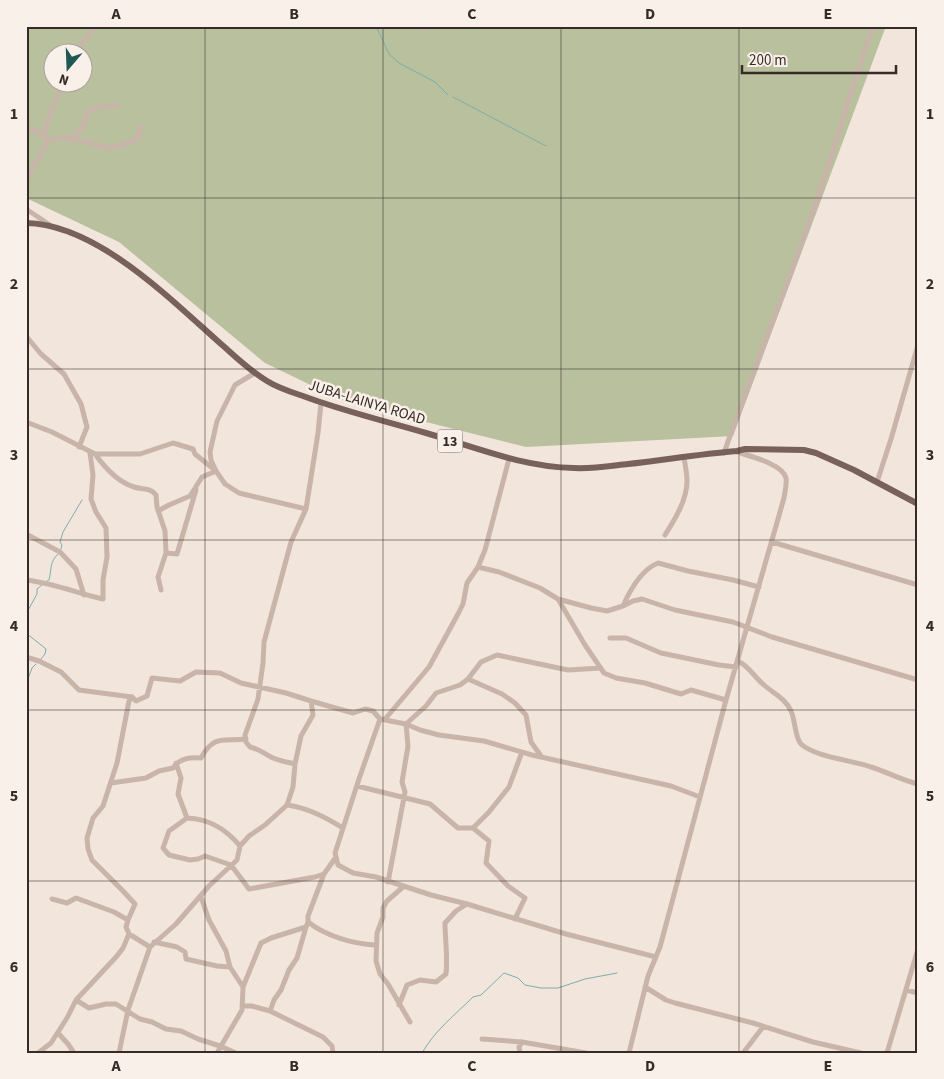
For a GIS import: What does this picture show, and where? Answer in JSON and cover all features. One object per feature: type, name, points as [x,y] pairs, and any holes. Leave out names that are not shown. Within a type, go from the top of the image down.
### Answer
[{"type":"main road","name":"JUBA-LAINYA ROAD","points":[[26,223],[50,225],[92,243],[120,260],[150,282],[255,373],[277,387],[321,403],[509,459],[555,468],[576,468],[737,452],[745,449],[809,451],[828,457],[918,504]]},
{"type":"street","points":[[83,42],[92,34],[94,26]]},
{"type":"street","points":[[724,452],[805,234],[873,26]]},
{"type":"street","points":[[43,135],[59,92]]},
{"type":"street","points":[[48,140],[75,137],[80,133],[88,111],[111,105],[117,106]]},
{"type":"street","points":[[62,138],[109,148],[133,142],[138,137],[141,126]]},
{"type":"street","points":[[26,127],[43,135],[48,140]]},
{"type":"street","points":[[26,181],[48,140]]},
{"type":"street","points":[[26,209],[50,225]]},
{"type":"street","points":[[26,336],[41,354],[62,371],[81,404],[87,427],[79,447]]},
{"type":"street","points":[[877,482],[918,345]]},
{"type":"street","points":[[255,373],[235,385],[217,421],[210,452],[211,460],[225,484],[240,494],[306,509]]},
{"type":"street","points":[[294,764],[271,757],[259,749],[250,747],[246,739],[247,728],[258,699],[264,642],[291,542],[306,509],[321,403]]},
{"type":"street","points":[[26,422],[52,432],[93,454],[107,470],[122,480],[136,488],[146,488],[156,495],[158,512],[165,531],[166,553],[158,577],[161,590]]},
{"type":"street","points":[[93,454],[140,454],[173,443],[193,449],[195,454],[216,471]]},
{"type":"street","points":[[629,1053],[645,987],[660,947],[746,626],[784,498],[787,479],[784,474],[773,465],[737,452]]},
{"type":"street","points":[[26,580],[46,582],[84,595],[103,599],[103,580],[107,557],[106,528],[96,512],[91,499],[93,454]]},
{"type":"street","points":[[666,535],[677,517],[685,492],[687,479],[684,457]]},
{"type":"street","points":[[509,459],[485,550],[478,567],[467,583],[463,604],[429,667],[383,719],[358,778],[358,786],[335,853],[338,865],[353,873],[376,877],[431,896],[467,904],[566,934],[656,957]]},
{"type":"street","points":[[158,512],[190,496],[202,477],[216,471]]},
{"type":"street","points":[[166,553],[177,554],[198,484]]},
{"type":"street","points":[[26,534],[60,552],[76,569],[84,595]]},
{"type":"street","points":[[772,542],[918,585]]},
{"type":"street","points":[[623,606],[634,584],[649,568],[658,563],[688,572],[759,587]]},
{"type":"street","points":[[478,567],[499,572],[540,588],[558,599],[592,608],[607,611],[637,599],[642,599],[675,610],[718,618],[746,626],[772,637],[918,680]]},
{"type":"street","points":[[558,599],[604,673],[616,678],[645,683],[681,694],[691,690],[726,700]]},
{"type":"street","points":[[610,638],[626,638],[661,653],[676,657],[737,664],[749,668],[758,680],[787,704],[794,720],[798,741],[806,747],[834,758],[850,760],[918,784]]},
{"type":"street","points":[[406,724],[426,706],[436,693],[460,685],[468,679],[481,662],[496,655],[568,670],[601,668]]},
{"type":"street","points":[[26,657],[61,672],[79,690],[132,697],[136,701],[147,696],[152,678],[180,681],[196,672],[220,673],[241,683],[259,686],[353,713],[365,709],[373,711],[383,719],[406,724],[439,735],[484,741],[522,752],[671,786],[700,797]]},
{"type":"street","points":[[468,679],[502,694],[515,703],[526,715],[531,742],[541,756]]},
{"type":"street","points":[[132,697],[129,701],[118,763],[103,806],[93,818],[87,838],[92,860],[134,904],[126,928],[129,934],[150,947]]},
{"type":"street","points":[[119,1053],[128,1010],[150,947],[176,924],[209,886],[237,860],[240,846],[249,836],[265,826],[287,805],[301,736],[313,715],[311,701]]},
{"type":"street","points":[[388,882],[404,798],[402,782],[408,746],[406,724]]},
{"type":"street","points":[[111,782],[146,778],[158,771],[173,768],[176,763],[188,757],[201,758],[207,746],[219,739],[246,739]]},
{"type":"street","points":[[473,828],[509,787],[522,752]]},
{"type":"street","points":[[176,763],[181,778],[178,794],[187,818]]},
{"type":"street","points":[[358,786],[430,804],[458,828],[473,828],[489,841],[486,863],[508,886],[525,898],[515,919]]},
{"type":"street","points":[[287,805],[301,807],[323,816],[343,828]]},
{"type":"street","points":[[240,846],[230,834],[216,825],[201,819],[187,818],[169,831],[163,848],[169,854],[190,860],[198,860],[205,856],[231,865],[249,889],[324,874]]},
{"type":"street","points":[[270,1011],[289,970],[297,958],[308,916],[324,874],[336,858]]},
{"type":"street","points":[[403,887],[387,901],[383,908],[383,917],[377,933],[376,961],[380,974],[410,1022]]},
{"type":"street","points":[[201,897],[209,920],[226,951],[230,968],[243,987]]},
{"type":"street","points":[[52,899],[67,903],[76,898],[106,908],[128,920]]},
{"type":"street","points":[[399,1005],[407,985],[420,980],[436,982],[446,974],[448,962],[445,943],[445,923],[456,911],[467,904]]},
{"type":"street","points":[[217,1053],[242,1010],[243,987],[261,943],[307,924],[336,937],[364,945],[376,945]]},
{"type":"street","points":[[38,1053],[47,1047],[58,1032],[76,1000],[117,956],[129,934]]},
{"type":"street","points":[[154,942],[177,947],[185,952],[186,959],[230,968]]},
{"type":"street","points":[[887,1053],[906,990],[916,966],[918,949]]},
{"type":"street","points":[[645,987],[666,1000],[763,1026],[812,1042],[861,1053]]},
{"type":"street","points":[[906,990],[918,993]]},
{"type":"street","points":[[76,1000],[89,1008],[116,1004],[140,1019],[152,1022],[166,1029],[181,1031],[236,1053]]},
{"type":"street","points":[[242,1006],[252,1006],[270,1011],[323,1037],[332,1046],[333,1053]]},
{"type":"street","points":[[743,1053],[763,1026]]},
{"type":"street","points":[[58,1032],[74,1053]]},
{"type":"street","points":[[482,1039],[522,1042],[586,1053]]},
{"type":"street","points":[[520,1053],[519,1047],[522,1042]]},
{"type":"green space","points":[[26,26],[886,26],[733,436],[526,447],[346,402],[265,363],[119,242],[26,198]]},
{"type":"waterway","points":[[376,26],[389,54],[399,63],[435,82],[448,95]]},
{"type":"waterway","points":[[453,97],[546,146]]},
{"type":"waterway","points":[[61,549],[62,545],[60,542],[63,532],[82,500]]},
{"type":"waterway","points":[[47,581],[49,580],[52,562],[59,553]]},
{"type":"waterway","points":[[26,614],[37,594],[37,589],[42,585]]},
{"type":"waterway","points":[[26,633],[46,649],[41,659]]},
{"type":"waterway","points":[[26,684],[32,668],[36,664]]},
{"type":"waterway","points":[[422,1053],[446,1023],[473,997],[481,995],[504,973],[518,978],[525,985],[541,988],[558,988],[585,979],[617,973]]}]
